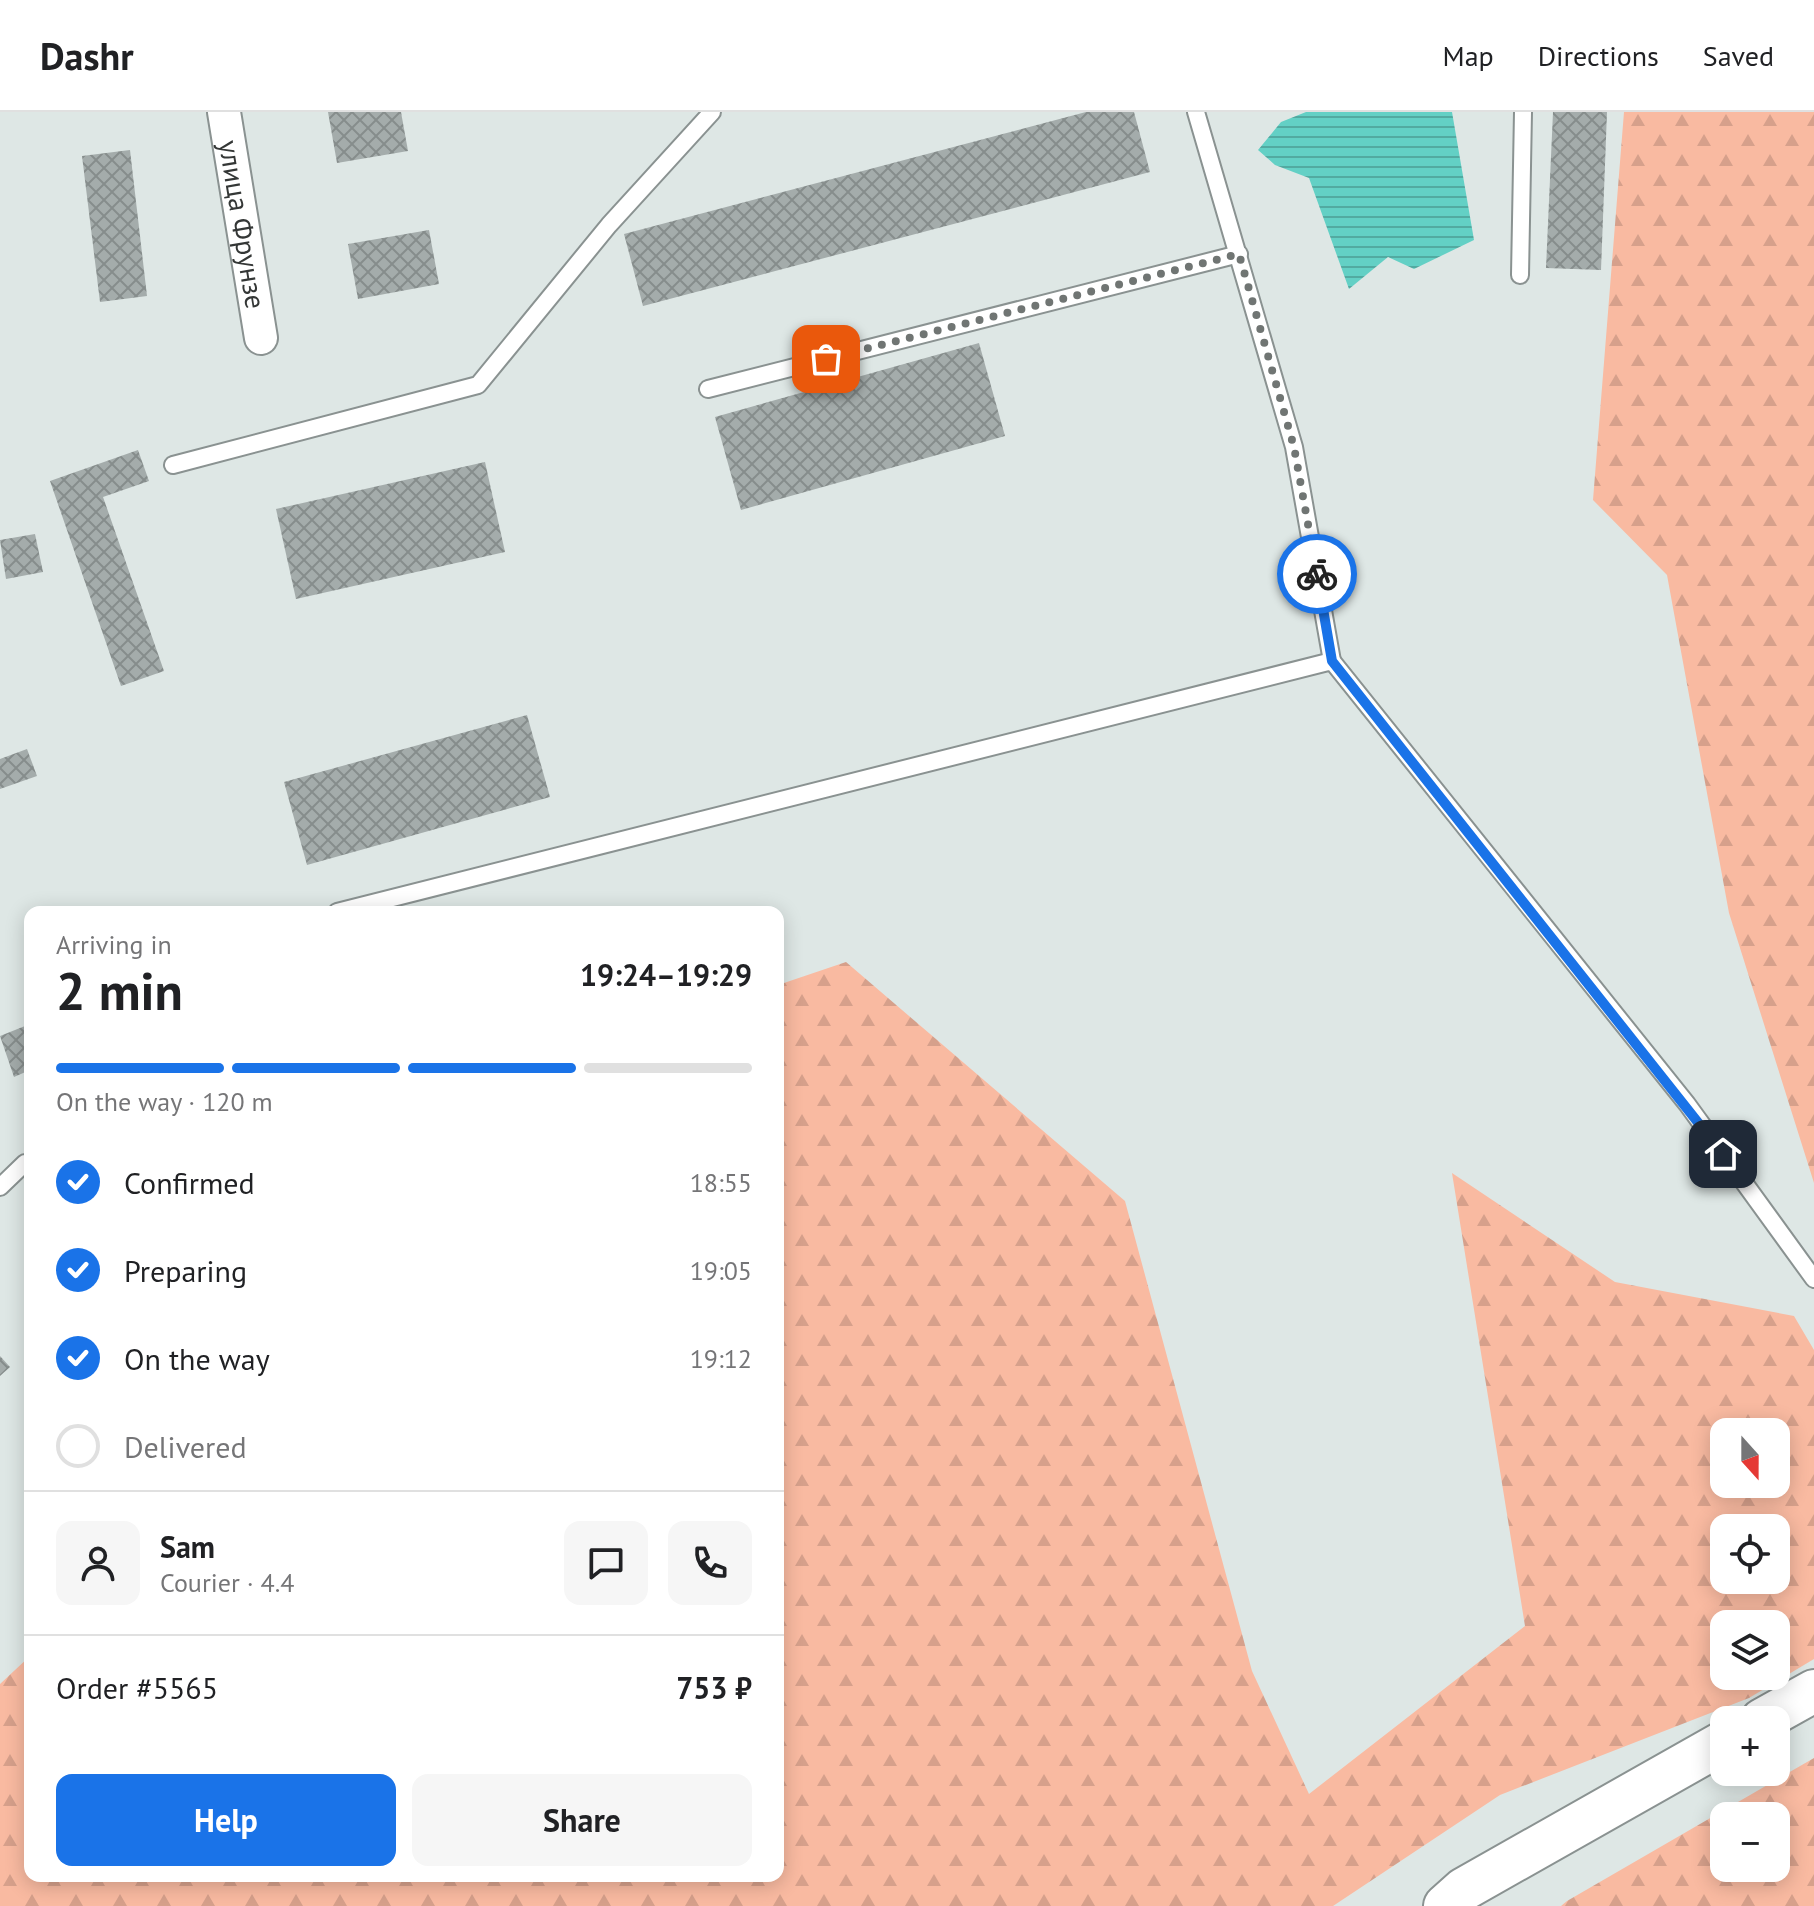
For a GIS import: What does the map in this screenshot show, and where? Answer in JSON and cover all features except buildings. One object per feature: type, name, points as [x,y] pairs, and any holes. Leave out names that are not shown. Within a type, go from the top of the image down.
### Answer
[{"type":"street","name":"улица Фрунзе","points":[[224,112],[261,338]]},
{"type":"street","points":[[1787,1706],[1814,1691]]},
{"type":"street","points":[[1445,1906],[1464,1889],[1710,1750]]},
{"type":"lane","points":[[173,465],[478,385],[609,225],[712,112]]},
{"type":"lane","points":[[1196,112],[1294,447],[1332,661],[1687,1104],[1814,1279]]},
{"type":"lane","points":[[1520,275],[1523,112]]},
{"type":"lane","points":[[708,389],[1239,254]]},
{"type":"lane","points":[[361,906],[1332,661]]},
{"type":"lane","points":[[0,1187],[24,1164]]},
{"type":"green space","points":[[1624,112],[1814,112],[1814,1183],[1729,913],[1667,575],[1593,500]]},
{"type":"green space","points":[[846,962],[1125,1201],[1252,1671],[1309,1794],[1525,1626],[1452,1173],[1615,1282],[1794,1316],[1814,1350],[1814,1659],[1790,1673],[1790,1610],[1710,1610],[1710,1690],[1762,1690],[1728,1706],[1710,1706],[1710,1713],[1500,1795],[1333,1906],[0,1906],[0,1684],[24,1662],[24,1882],[784,1882],[784,983]]},
{"type":"green space","points":[[1814,1758],[1814,1906],[1561,1906],[1710,1818],[1710,1882],[1790,1882],[1790,1802],[1738,1802],[1766,1786],[1790,1786],[1790,1772]]},
{"type":"water","points":[[1306,112],[1452,112],[1474,240],[1414,269],[1388,257],[1349,289],[1309,178],[1275,165],[1258,150],[1281,122]]},
{"type":"way so far","points":[[826,359],[1239,254],[1294,447],[1317,574]]},
{"type":"route","points":[[1317,574],[1332,661],[1687,1104],[1723,1154]]}]
